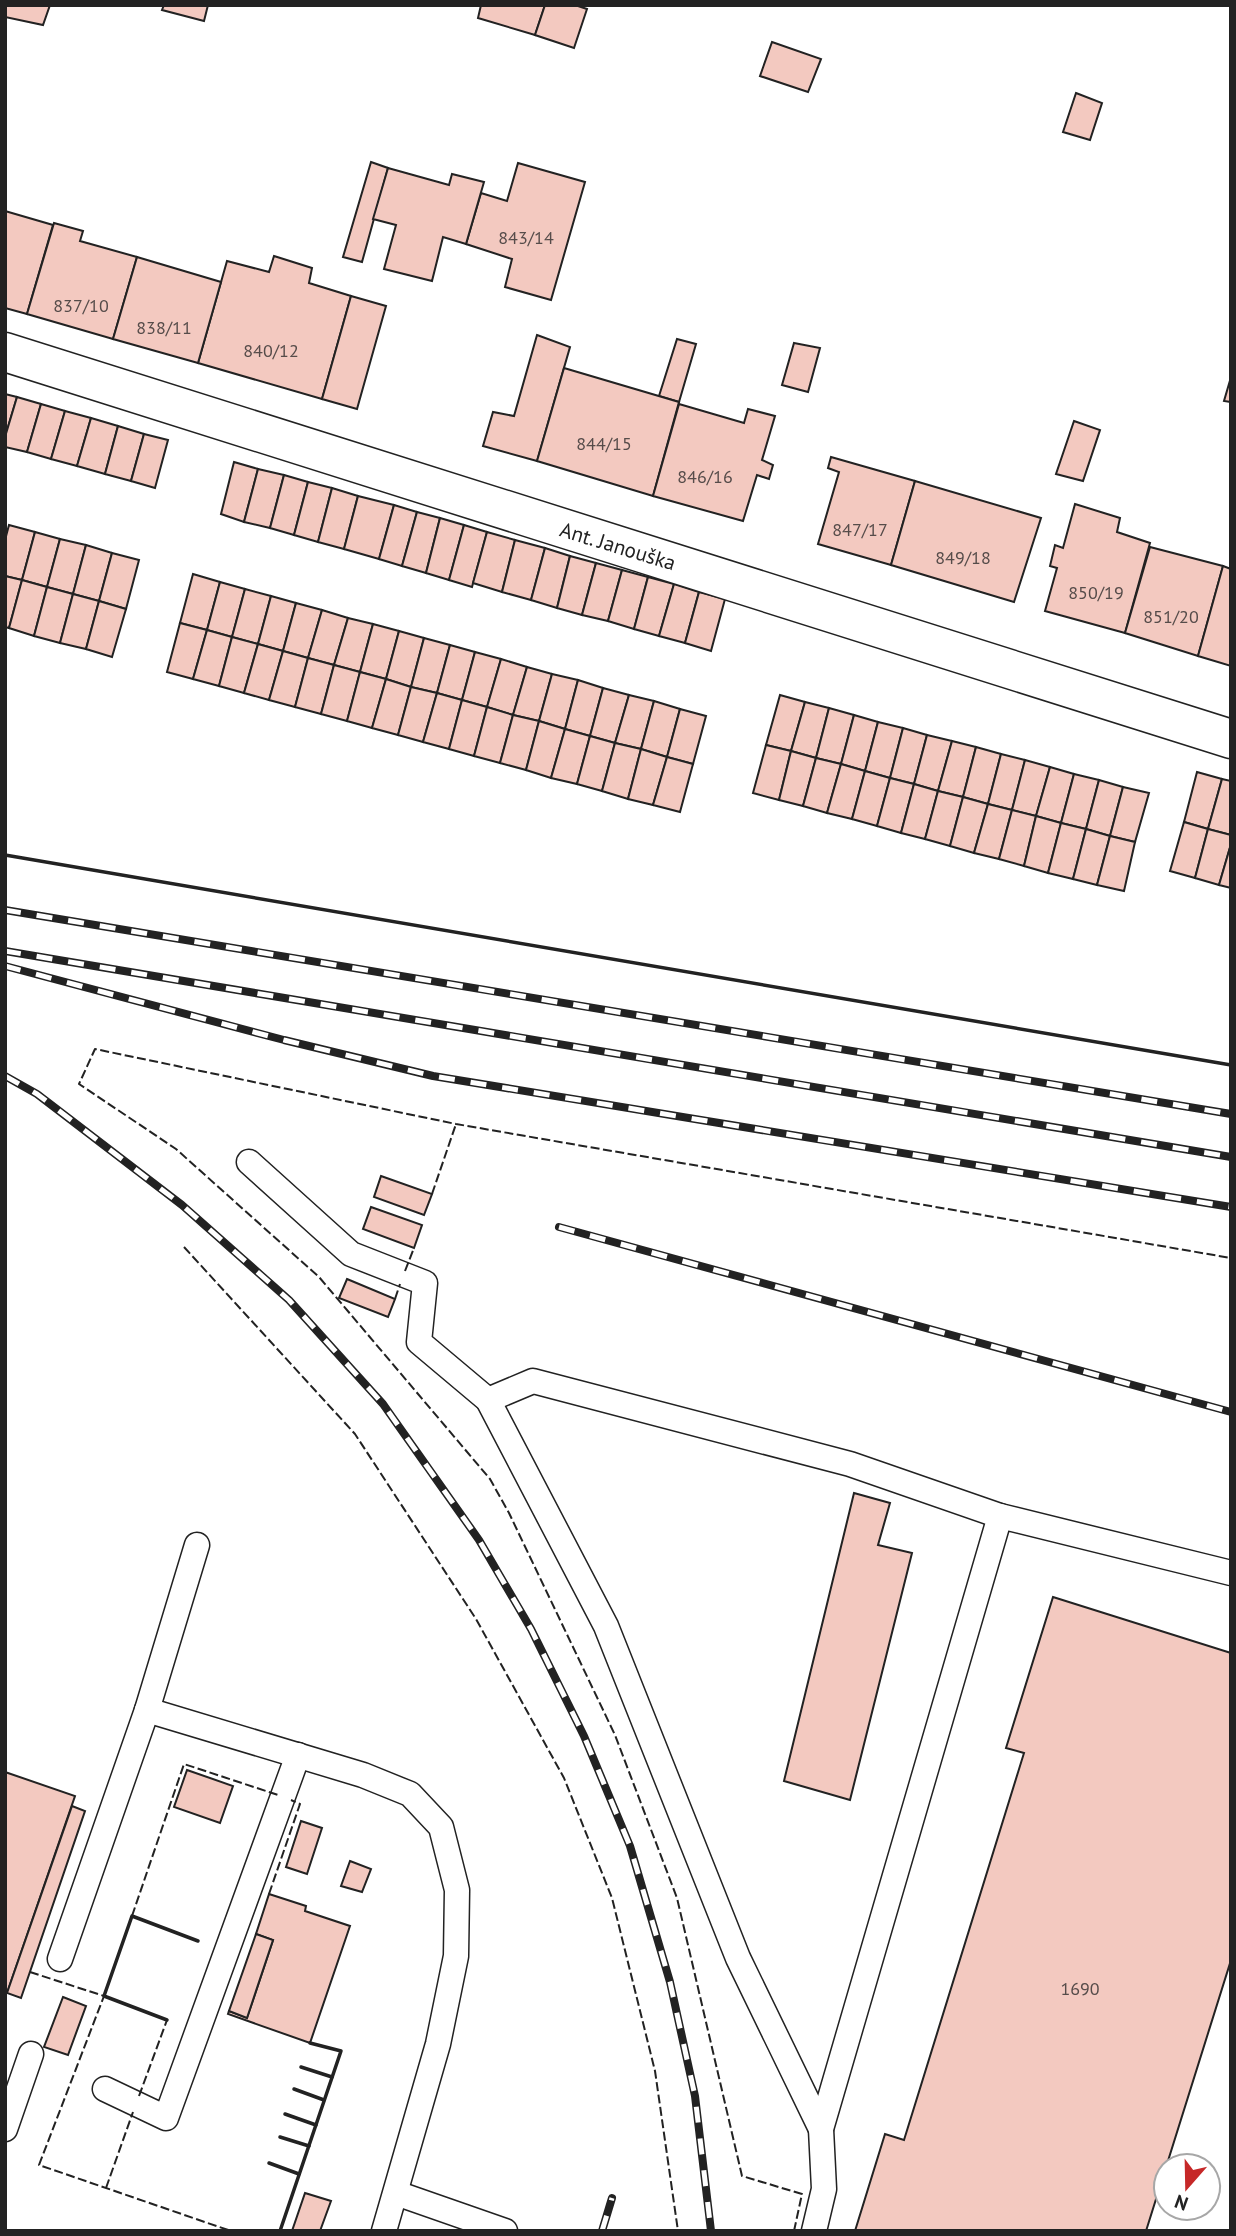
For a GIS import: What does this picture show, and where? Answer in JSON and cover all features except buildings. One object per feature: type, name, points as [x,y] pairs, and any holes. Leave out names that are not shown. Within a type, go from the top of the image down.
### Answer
[{"type":"street","name":"Ant. Janouška","points":[[5,352],[1231,739]]},
{"type":"lane","points":[[249,1162],[351,1254],[425,1283],[419,1342],[488,1401],[606,1626],[738,1958],[821,2129]]},
{"type":"lane","points":[[488,1401],[533,1381],[850,1464],[1000,1516],[1231,1573]]},
{"type":"lane","points":[[814,2231],[824,2189],[821,2129],[1000,1516]]},
{"type":"lane","points":[[60,1959],[147,1710],[197,1545]]},
{"type":"lane","points":[[147,1710],[363,1775],[410,1794],[441,1827],[457,1890],[456,1956],[438,2044],[384,2231]]},
{"type":"lane","points":[[105,2089],[166,2118],[298,1755]]},
{"type":"lane","points":[[5,2129],[20,2064]]},
{"type":"lane","points":[[396,2193],[505,2231]]},
{"type":"railway","points":[[5,910],[1231,1114]]},
{"type":"railway","points":[[5,951],[1231,1157]]},
{"type":"railway","points":[[5,966],[284,1040],[433,1076],[1231,1207]]},
{"type":"railway","points":[[5,1076],[37,1094],[182,1205],[289,1300],[383,1404],[479,1540],[531,1629],[584,1736],[630,1846],[670,1982],[695,2096],[711,2231]]},
{"type":"railway","points":[[559,1227],[1231,1412]]},
{"type":"railway","points":[[602,2231],[612,2198]]},
{"type":"fence","points":[[794,2231],[802,2194],[742,2176],[677,1898],[615,1735],[509,1513],[490,1479],[319,1277],[176,1149],[79,1084],[95,1049],[456,1124],[1231,1258]]},
{"type":"fence","points":[[432,1194],[456,1124]]},
{"type":"fence","points":[[184,1247],[355,1434],[476,1619],[564,1778],[612,1898],[655,2071],[678,2231]]},
{"type":"fence","points":[[405,1271],[414,1248]]},
{"type":"fence","points":[[395,1299],[400,1284]]},
{"type":"fence","points":[[132,1916],[184,1764],[278,1795]]},
{"type":"fence","points":[[269,1894],[300,1804],[291,1800]]},
{"type":"fence","points":[[30,1972],[104,1996],[39,2165],[231,2231]]},
{"type":"fence","points":[[139,2096],[167,2020]]},
{"type":"fence","points":[[106,2188],[133,2112]]},
{"type":"wall","points":[[5,855],[1231,1065]]},
{"type":"wall","points":[[167,2020],[104,1996],[132,1916],[198,1941]]},
{"type":"wall","points":[[280,2231],[341,2051],[310,2043]]},
{"type":"wall","points":[[301,2067],[332,2077]]},
{"type":"wall","points":[[294,2089],[324,2100]]},
{"type":"wall","points":[[285,2114],[316,2125]]},
{"type":"wall","points":[[280,2137],[309,2146]]},
{"type":"wall","points":[[269,2163],[299,2174]]}]
